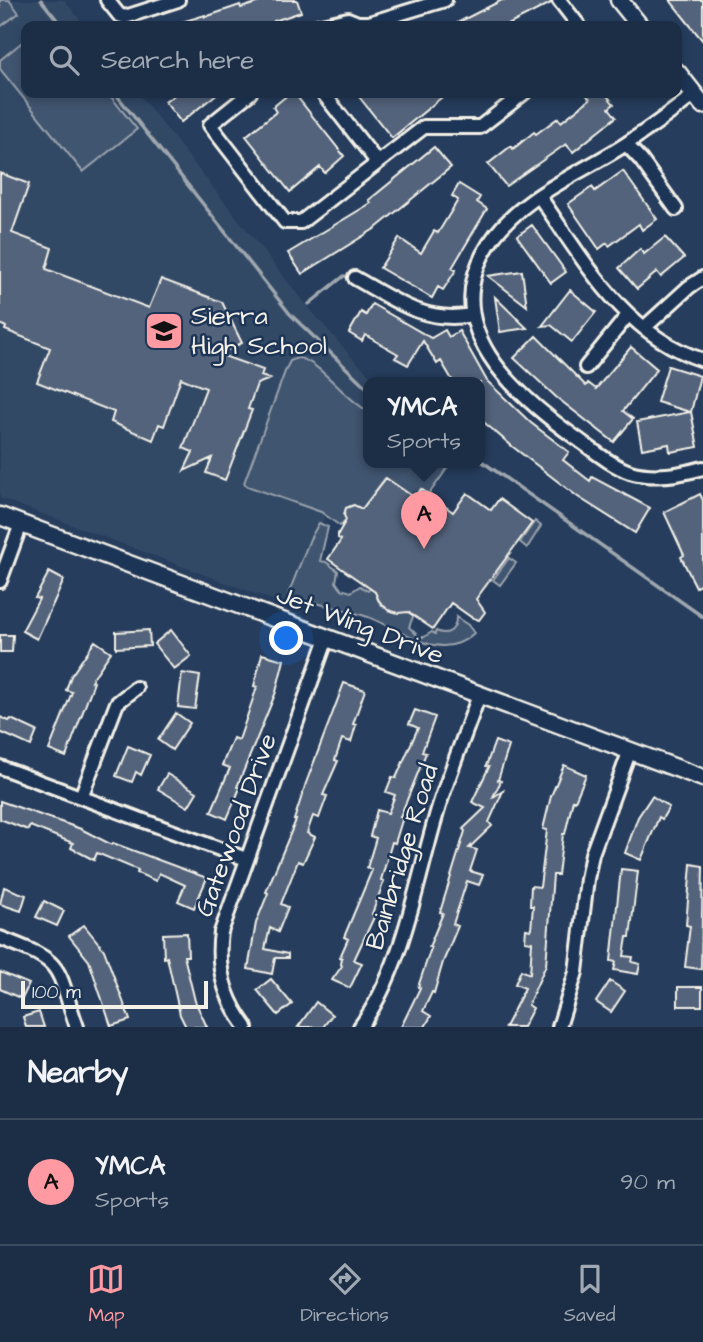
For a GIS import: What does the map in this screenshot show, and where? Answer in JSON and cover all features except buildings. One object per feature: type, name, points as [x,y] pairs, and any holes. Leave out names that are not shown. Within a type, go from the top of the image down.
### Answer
[{"type":"main road","points":[[621,1],[631,21]]},
{"type":"main road","points":[[682,78],[699,100]]},
{"type":"main road","name":"Jet Wing Drive","points":[[0,516],[703,778]]},
{"type":"street","points":[[107,0],[119,15],[125,17],[178,0]]},
{"type":"street","points":[[376,21],[445,0]]},
{"type":"street","points":[[559,0],[575,21]]},
{"type":"street","points":[[332,21],[354,21]]},
{"type":"street","points":[[244,98],[210,125],[285,222],[301,222],[424,127],[480,127],[518,98]]},
{"type":"street","points":[[327,98],[377,162]]},
{"type":"street","points":[[699,100],[539,196],[516,214],[489,244],[473,278],[472,316],[484,348],[508,381],[565,430],[608,460],[627,471],[644,475],[680,474],[703,468]]},
{"type":"street","points":[[626,144],[641,160],[676,209]]},
{"type":"street","points":[[539,196],[610,296],[628,315],[664,343],[703,360]]},
{"type":"street","points":[[355,278],[429,316],[472,316]]},
{"type":"street","points":[[644,328],[689,287],[703,278]]},
{"type":"street","points":[[586,367],[628,315]]},
{"type":"street","points":[[0,581],[21,524]]},
{"type":"street","name":"Gatewood Drive","points":[[246,1027],[236,1015],[219,967],[219,949],[225,916],[327,638]]},
{"type":"street","points":[[81,797],[117,703],[136,688]]},
{"type":"street","name":"Bainbridge Road","points":[[360,1027],[373,1010],[387,981],[439,806],[479,695]]},
{"type":"street","points":[[559,1027],[576,972],[592,854],[630,750]]},
{"type":"street","points":[[0,767],[246,859]]},
{"type":"street","points":[[0,938],[31,950],[54,965],[66,987],[77,1027]]},
{"type":"shaded area","name":"Sierra High School","points":[[0,0],[64,0],[81,21],[21,21],[21,98],[142,98],[304,302],[354,360],[373,377],[363,377],[363,413],[291,607],[0,498]]},
{"type":"shaded area","points":[[0,0],[9,0],[19,13],[0,27]]},
{"type":"shaded area","points":[[21,43],[21,95],[0,69],[0,60]]},
{"type":"shaded area","points":[[23,98],[112,98],[137,129],[83,172]]},
{"type":"shaded area","points":[[297,358],[313,365],[363,408],[363,468],[447,468],[429,494],[421,489],[415,498],[385,478],[361,510],[353,505],[346,508],[344,515],[347,520],[340,526],[321,512],[247,486],[244,483],[290,361]]},
{"type":"shaded area","points":[[535,521],[541,526],[527,548],[520,542]]},
{"type":"shaded area","points":[[319,523],[328,527],[320,561],[338,571],[336,582],[341,589],[351,592],[360,586],[368,591],[376,580],[377,597],[385,608],[399,612],[416,609],[409,627],[419,637],[432,632],[435,634],[436,631],[448,632],[455,625],[456,617],[474,633],[461,642],[448,646],[435,645],[421,642],[368,617],[288,595]]},
{"type":"shaded area","points":[[509,558],[516,563],[500,585],[493,580]]},
{"type":"waterway","points":[[41,0],[58,21]]},
{"type":"waterway","points":[[119,98],[290,314],[363,384]]},
{"type":"waterway","points":[[309,304],[344,276],[353,278]]},
{"type":"waterway","points":[[485,464],[703,617]]},
{"type":"place","name":"Sierra High School","points":[[164,331]]},
{"type":"place","name":"YMCA","points":[[424,549]]}]
